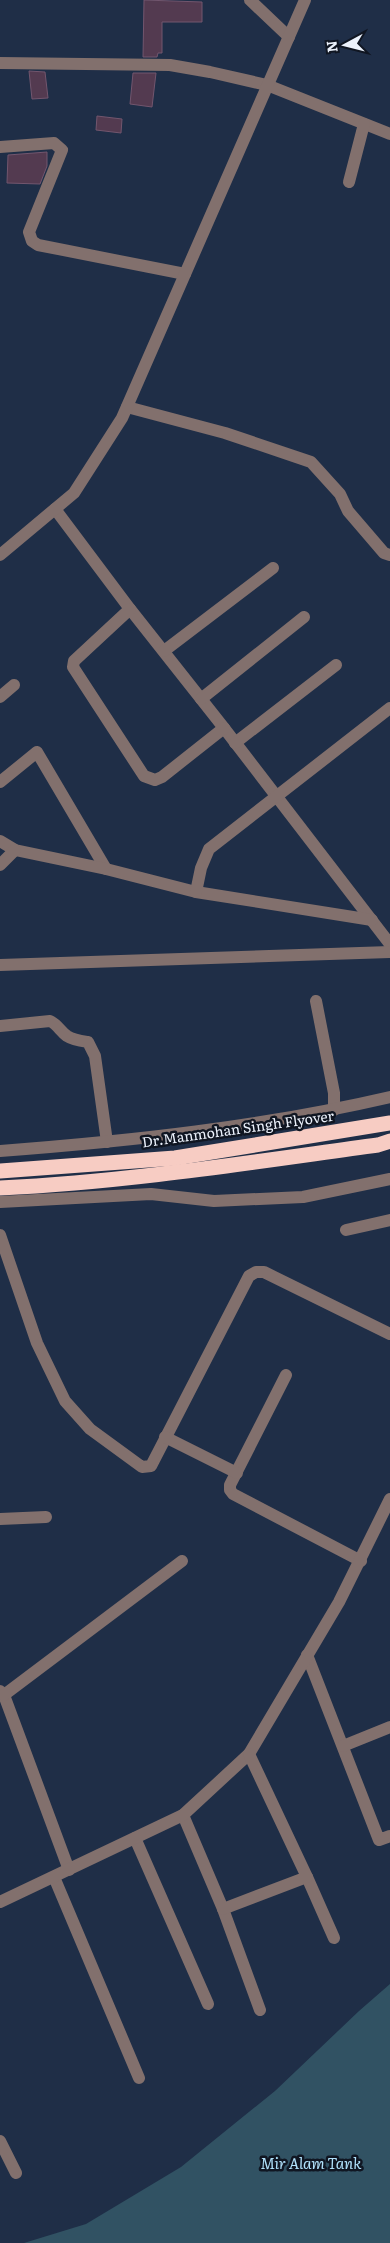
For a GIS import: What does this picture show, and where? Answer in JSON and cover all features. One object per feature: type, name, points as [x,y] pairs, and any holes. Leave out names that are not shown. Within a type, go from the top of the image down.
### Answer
[{"type":"highway","name":"Dr.Manmohan Singh Flyover","points":[[0,1171],[175,1158],[390,1122]]},
{"type":"highway","points":[[0,1188],[46,1186],[245,1163],[378,1145],[390,1141]]},
{"type":"street","points":[[250,0],[289,37]]},
{"type":"street","points":[[0,555],[74,493],[122,418],[305,0]]},
{"type":"street","points":[[0,63],[170,65],[210,72],[267,85],[390,134]]},
{"type":"street","points":[[349,182],[364,124]]},
{"type":"street","points":[[0,148],[54,143],[62,150],[29,232],[32,241],[38,245],[185,274]]},
{"type":"street","points":[[127,407],[225,433],[311,462],[340,494],[348,511],[384,553],[390,556]]},
{"type":"street","points":[[55,509],[130,609],[278,796],[390,944]]},
{"type":"street","points":[[164,652],[273,568]]},
{"type":"street","points":[[130,609],[74,661],[72,667],[144,776],[155,780],[162,777],[224,728]]},
{"type":"street","points":[[201,699],[304,617]]},
{"type":"street","points":[[235,743],[336,665]]},
{"type":"street","points":[[0,697],[14,685]]},
{"type":"street","points":[[196,892],[201,868],[209,850],[390,708]]},
{"type":"street","points":[[0,782],[37,752],[106,869]]},
{"type":"street","points":[[0,841],[15,850],[106,869],[196,892],[372,920]]},
{"type":"street","points":[[0,864],[15,850]]},
{"type":"street","points":[[0,965],[390,952]]},
{"type":"street","points":[[316,1002],[334,1093],[334,1110]]},
{"type":"street","points":[[0,1026],[50,1021],[72,1039],[88,1042],[95,1056],[107,1142]]},
{"type":"street","points":[[0,1151],[107,1142],[247,1125],[334,1110],[390,1097]]},
{"type":"street","points":[[0,1202],[151,1194],[214,1201],[302,1197],[390,1178]]},
{"type":"street","points":[[346,1230],[390,1220]]},
{"type":"street","points":[[0,1235],[37,1343],[65,1401],[90,1429],[142,1467],[151,1466],[249,1276],[256,1272],[264,1272],[390,1334]]},
{"type":"street","points":[[286,1375],[230,1485],[230,1490],[233,1494],[361,1561]]},
{"type":"street","points":[[165,1437],[236,1473]]},
{"type":"street","points":[[0,1902],[184,1815],[249,1754],[361,1561],[390,1499]]},
{"type":"street","points":[[0,1519],[46,1517]]},
{"type":"street","points":[[69,1870],[2,1693],[182,1560]]},
{"type":"street","points":[[307,1655],[380,1840],[390,1836]]},
{"type":"street","points":[[343,1746],[390,1727]]},
{"type":"street","points":[[249,1754],[308,1877],[334,1938]]},
{"type":"street","points":[[184,1815],[223,1910],[260,2010]]},
{"type":"street","points":[[135,1838],[208,2004]]},
{"type":"street","points":[[54,1877],[140,2078]]},
{"type":"street","points":[[223,1910],[308,1877]]},
{"type":"street","points":[[0,2141],[16,2173]]},
{"type":"water","name":"Mir Alam Tank","points":[[390,1984],[390,2243],[24,2243],[86,2224],[181,2167],[275,2091]]},
{"type":"building","points":[[144,0],[202,2],[202,22],[162,22],[162,53],[158,53],[157,57],[143,57]]},
{"type":"building","points":[[29,71],[45,72],[48,98],[32,99]]},
{"type":"building","points":[[133,73],[156,73],[152,107],[130,104]]},
{"type":"building","points":[[97,116],[122,119],[121,133],[96,130]]},
{"type":"building","points":[[47,152],[47,166],[40,184],[7,183],[8,155]]}]
